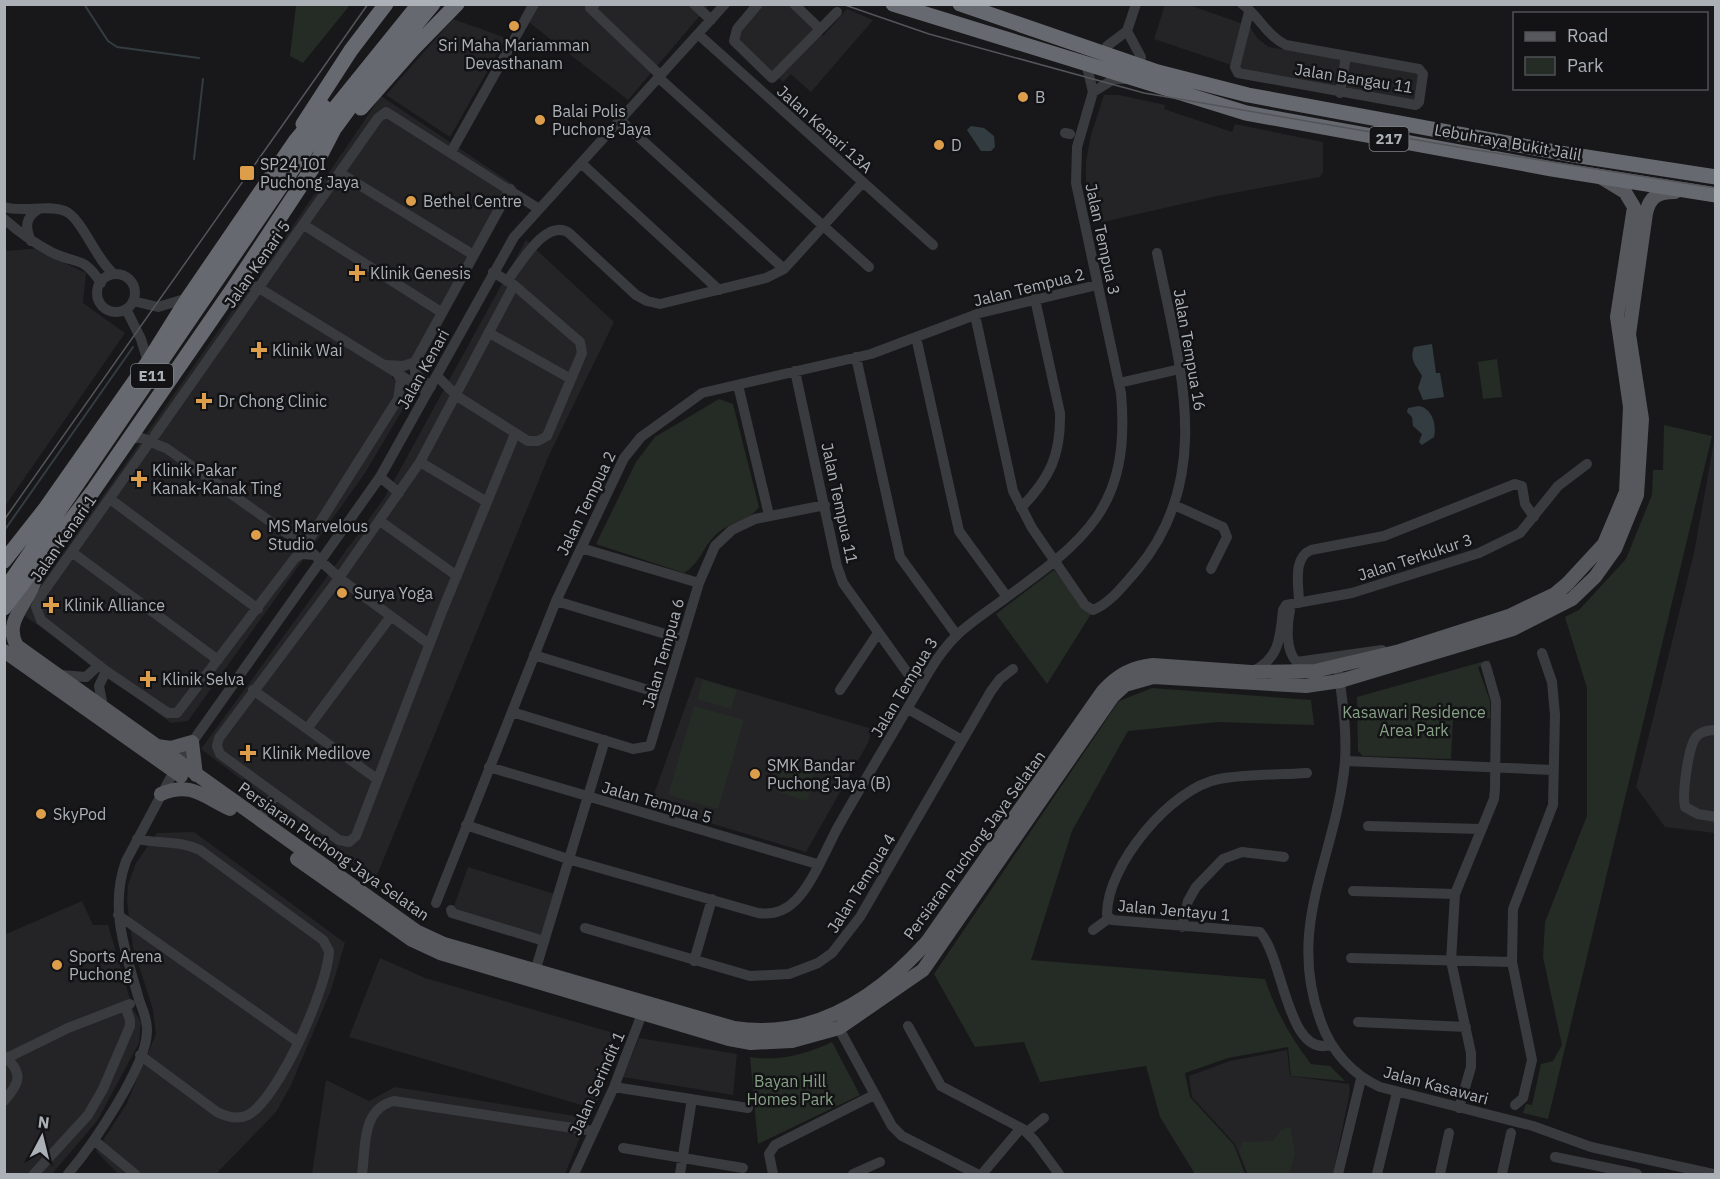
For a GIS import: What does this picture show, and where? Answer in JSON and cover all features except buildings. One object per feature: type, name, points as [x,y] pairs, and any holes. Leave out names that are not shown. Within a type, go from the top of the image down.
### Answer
[{"type":"highway","name":"E11","points":[[4,561],[45,508],[148,362],[188,298],[296,140],[407,4]]},
{"type":"highway","name":"E11","points":[[4,591],[339,103],[419,4]]},
{"type":"highway","points":[[4,608],[36,567],[234,287],[319,158],[334,129],[370,80],[433,4]]},
{"type":"highway","points":[[319,158],[413,49],[457,4]]},
{"type":"highway","points":[[893,4],[994,37],[1019,42]]},
{"type":"highway","points":[[960,4],[1158,72],[1189,78]]},
{"type":"highway","points":[[988,4],[1141,57],[1189,78]]},
{"type":"highway","points":[[296,140],[307,115],[384,6]]},
{"type":"highway","points":[[932,7],[998,30],[1019,42]]},
{"type":"highway","name":"Lebuhraya Bukit Jalil","points":[[1019,42],[1246,113],[1601,177],[1716,195]]},
{"type":"highway","name":"Lebuhraya Bukit Jalil","points":[[1189,78],[1248,95],[1356,116],[1567,154],[1716,177]]},
{"type":"highway","points":[[300,161],[352,96],[370,80]]},
{"type":"main road","name":"Persiaran Puchong Jaya Selatan","points":[[36,567],[37,576],[33,586],[14,612],[8,632],[17,646],[158,746],[176,766],[196,775],[416,931],[444,944],[534,975],[644,1009],[751,1031],[791,1029],[835,1022],[923,970],[1113,696],[1125,685],[1153,677],[1306,686],[1340,681],[1513,629],[1572,599],[1606,563],[1615,549],[1637,495],[1641,456],[1641,405],[1629,334],[1634,207],[1625,192],[1601,177]]},
{"type":"main road","name":"Persiaran Puchong Jaya Selatan","points":[[835,1022],[899,970],[927,942],[1112,682],[1137,667],[1153,665],[1292,673],[1338,666],[1400,651],[1509,616],[1555,594],[1604,544],[1626,492],[1630,461],[1630,407],[1617,317],[1633,253],[1650,200],[1665,192],[1692,191]]},
{"type":"main road","name":"Persiaran Puchong Jaya Selatan","points":[[4,651],[176,766],[230,809],[412,940],[440,953],[534,975]]},
{"type":"main road","points":[[158,746],[171,748],[192,742],[196,775]]},
{"type":"main road","points":[[161,794],[175,788],[187,788],[230,809]]},
{"type":"street","points":[[534,4],[451,152],[539,209]]},
{"type":"street","points":[[694,4],[711,20]]},
{"type":"street","name":"Jalan Kenari","points":[[69,1174],[114,1109],[140,1055],[147,1034],[120,933],[118,915],[120,879],[137,839],[176,766],[318,557],[380,477],[514,237],[725,4]]},
{"type":"street","points":[[794,4],[819,28]]},
{"type":"street","points":[[1107,46],[1127,30],[1136,4]]},
{"type":"street","points":[[592,6],[660,77],[869,267]]},
{"type":"street","points":[[750,7],[737,29],[734,40],[772,78],[837,12]]},
{"type":"street","name":"Jalan Bangau 11","points":[[1246,8],[1269,35],[1280,42],[1419,69],[1423,74],[1416,105],[1339,93],[1238,73],[1235,70],[1246,8]]},
{"type":"street","points":[[1127,30],[1141,57]]},
{"type":"street","name":"Jalan Kenari 13A","points":[[698,34],[933,245]]},
{"type":"street","points":[[1346,56],[1339,93],[1345,106],[1356,116]]},
{"type":"street","points":[[1078,61],[1087,67],[1093,92],[1114,79],[1147,82]]},
{"type":"street","name":"Jalan Tempua 3","points":[[466,825],[568,859],[758,913],[776,913],[796,901],[943,649],[956,634],[1055,561],[1090,528],[1112,489],[1122,455],[1124,434],[1119,383],[1097,285],[1075,169],[1077,147],[1093,92]]},
{"type":"street","points":[[1317,108],[1329,104],[1339,93]]},
{"type":"street","name":"Jalan Kenari 5","points":[[153,438],[378,118],[386,112],[451,152]]},
{"type":"street","points":[[620,120],[784,269]]},
{"type":"street","points":[[581,163],[719,290]]},
{"type":"street","points":[[340,173],[472,254]]},
{"type":"street","points":[[515,434],[429,644],[356,836],[349,842],[339,840],[220,754],[217,747],[219,738],[339,578],[420,462],[490,334],[511,283],[548,231],[554,229],[568,233],[636,295],[660,304],[766,278],[784,269],[863,182]]},
{"type":"street","points":[[429,390],[415,373],[415,362],[472,254],[510,189]]},
{"type":"street","points":[[4,207],[52,208],[72,214],[102,261],[114,274],[130,280],[135,290],[129,305],[148,362]]},
{"type":"street","points":[[31,241],[26,230],[27,221],[31,214],[40,209]]},
{"type":"street","points":[[4,219],[31,241],[54,254],[89,265],[101,283]]},
{"type":"street","points":[[304,225],[441,312]]},
{"type":"street","name":"Jalan Tempua 16","points":[[1055,561],[1085,605],[1089,609],[1099,608],[1123,586],[1145,560],[1174,505],[1186,443],[1185,395],[1156,253]]},
{"type":"street","points":[[437,376],[457,396],[515,434],[533,442],[547,436],[582,353],[580,342],[511,283],[493,272]]},
{"type":"street","points":[[114,274],[101,283],[98,293],[101,303],[110,310],[129,305],[158,308],[188,298]]},
{"type":"street","points":[[234,287],[251,285],[259,288],[397,373],[429,390]]},
{"type":"street","name":"Jalan Tempua 2","points":[[436,903],[556,601],[628,450],[641,436],[696,396],[856,357],[975,315],[1097,285]]},
{"type":"street","points":[[1021,508],[1043,483],[1052,467],[1060,430],[1059,406],[1035,300]]},
{"type":"street","points":[[975,315],[1011,481],[1021,508],[1055,561]]},
{"type":"street","points":[[490,334],[571,379]]},
{"type":"street","points":[[916,337],[959,531],[1007,597]]},
{"type":"street","points":[[856,357],[900,557],[956,634]]},
{"type":"street","points":[[384,365],[403,366],[415,362]]},
{"type":"street","points":[[1119,383],[1180,369]]},
{"type":"street","name":"Jalan Tempua 11","points":[[795,371],[837,566],[843,583],[919,689]]},
{"type":"street","points":[[305,546],[398,399],[402,380],[397,373]]},
{"type":"street","points":[[738,385],[768,515]]},
{"type":"street","points":[[150,407],[149,426],[153,438]]},
{"type":"street","points":[[126,441],[139,437],[153,438],[305,546],[339,578],[429,644]]},
{"type":"street","name":"Jalan Kenari 1","points":[[153,438],[39,598],[37,611],[41,620],[102,668],[172,714],[182,710],[218,660]]},
{"type":"street","points":[[420,462],[487,502]]},
{"type":"street","name":"Jalan Terkukur 3","points":[[1295,603],[1352,593],[1479,553],[1520,533],[1558,486],[1587,464]]},
{"type":"street","points":[[380,477],[399,493]]},
{"type":"street","points":[[1400,651],[1379,650],[1297,662],[1292,657],[1289,645],[1301,557],[1311,550],[1384,536],[1515,484],[1522,486],[1525,504],[1534,517]]},
{"type":"street","points":[[110,499],[258,609]]},
{"type":"street","name":"Jalan Tempua 6","points":[[512,712],[633,749],[650,746],[699,583],[710,556],[722,538],[742,524],[768,515],[825,505]]},
{"type":"street","points":[[1174,505],[1223,527],[1227,537],[1211,569]]},
{"type":"street","points":[[380,521],[457,576]]},
{"type":"street","points":[[290,536],[295,545],[295,558]]},
{"type":"street","points":[[581,548],[699,583]]},
{"type":"street","points":[[73,553],[218,660],[295,558],[301,554],[318,557]]},
{"type":"street","points":[[556,601],[682,639]]},
{"type":"street","points":[[1251,672],[1274,656],[1279,646],[1283,610],[1286,605],[1295,603]]},
{"type":"street","points":[[307,729],[391,616]]},
{"type":"street","points":[[840,690],[878,633]]},
{"type":"street","points":[[1515,1106],[1523,1098],[1532,1060],[1512,962],[1513,909],[1553,805],[1554,704],[1552,682],[1542,653]]},
{"type":"street","points":[[534,655],[665,696]]},
{"type":"street","name":"Jalan Kasawari","points":[[1338,666],[1346,761],[1307,944],[1307,977],[1315,1006],[1331,1045],[1361,1079],[1397,1092],[1533,1126],[1591,1147],[1713,1174]]},
{"type":"street","points":[[1459,1108],[1471,1067],[1466,1027],[1451,961],[1455,894],[1494,799],[1496,701],[1486,666]]},
{"type":"street","points":[[55,674],[86,677],[102,668]]},
{"type":"street","points":[[102,668],[99,686],[103,707]]},
{"type":"street","name":"Jalan Tempua 4","points":[[585,928],[743,975],[777,976],[801,971],[832,953],[860,917],[991,691],[1000,679],[1013,669]]},
{"type":"street","points":[[253,690],[377,779]]},
{"type":"street","points":[[908,709],[962,740]]},
{"type":"street","points":[[1716,730],[1703,732],[1694,741],[1683,790],[1686,807],[1698,814],[1716,817]]},
{"type":"street","points":[[534,975],[605,740]]},
{"type":"street","points":[[1346,761],[1553,770]]},
{"type":"street","name":"Jalan Tempua 5","points":[[489,767],[817,864]]},
{"type":"street","name":"Jalan Jentayu 1","points":[[1307,772],[1219,779],[1200,785],[1180,799],[1138,839],[1121,866],[1107,905],[1108,919],[1260,932],[1273,952],[1298,1028],[1312,1046],[1322,1048],[1331,1045]]},
{"type":"street","points":[[259,820],[275,795]]},
{"type":"street","points":[[1368,826],[1480,829]]},
{"type":"street","points":[[137,839],[152,843],[182,843],[200,850],[323,940],[330,951],[298,1042],[272,1092],[246,1116],[232,1118],[217,1112],[140,1055]]},
{"type":"street","points":[[1182,927],[1188,901],[1196,887],[1223,859],[1242,852],[1284,857]]},
{"type":"street","points":[[1353,891],[1455,894]]},
{"type":"street","points":[[694,961],[711,899]]},
{"type":"street","points":[[451,910],[544,941]]},
{"type":"street","points":[[118,915],[298,1042]]},
{"type":"street","points":[[1093,930],[1108,919]]},
{"type":"street","points":[[1351,958],[1512,962]]},
{"type":"street","points":[[4,1101],[16,1088],[19,1077],[17,1068],[6,1057],[68,1028],[139,1000]]},
{"type":"street","points":[[34,1174],[88,1115],[103,1089],[130,1026],[125,1006]]},
{"type":"street","name":"Jalan Serindit 1","points":[[574,1174],[614,1087],[644,1009]]},
{"type":"street","points":[[835,1022],[892,1126],[902,1136],[980,1174],[1024,1130],[1044,1118]]},
{"type":"street","points":[[1358,1022],[1466,1027]]},
{"type":"street","points":[[908,1026],[941,1086],[1024,1130],[1059,1174]]},
{"type":"street","points":[[1338,1174],[1361,1079]]},
{"type":"street","points":[[614,1087],[748,1108]]},
{"type":"street","points":[[1377,1174],[1397,1092]]},
{"type":"street","points":[[774,1174],[769,1154],[775,1145],[874,1095]]},
{"type":"street","points":[[680,1174],[692,1100]]},
{"type":"street","points":[[362,1174],[369,1120],[374,1110],[394,1101],[593,1131]]},
{"type":"street","points":[[1440,1174],[1449,1133]]},
{"type":"street","points":[[1502,1174],[1511,1133]]},
{"type":"street","points":[[94,1141],[135,1174]]},
{"type":"street","points":[[622,1148],[743,1168]]},
{"type":"street","points":[[1555,1157],[1637,1174],[1641,1158]]},
{"type":"street","points":[[853,1174],[865,1172],[880,1162]]},
{"type":"shaded area","points":[[527,5],[709,5],[628,100],[521,16]]},
{"type":"shaded area","points":[[761,5],[790,5],[823,36],[847,9],[873,20],[811,92],[791,74],[783,82],[738,40],[738,35]]},
{"type":"shaded area","points":[[1165,5],[1189,5],[1249,26],[1258,39],[1269,47],[1419,72],[1415,100],[1261,75],[1154,39]]},
{"type":"shaded area","points":[[453,19],[506,38],[450,137],[386,95]]},
{"type":"shaded area","points":[[1104,95],[1119,95],[1165,105],[1164,109],[1232,132],[1235,124],[1323,142],[1323,172],[1320,177],[1217,196],[1094,224],[1086,185],[1086,161],[1091,135]]},
{"type":"shaded area","points":[[381,96],[517,187],[419,367],[391,377],[410,390],[403,409],[365,473],[188,721],[171,723],[21,613],[246,291],[261,294],[260,274]]},
{"type":"shaded area","points":[[971,126],[984,128],[994,136],[995,147],[991,151],[981,151],[967,130]]},
{"type":"shaded area","points":[[526,240],[614,322],[550,453],[375,880],[201,749],[385,497]]},
{"type":"shaded area","points":[[43,248],[50,256],[86,273],[83,303],[125,333],[5,506],[5,251]]},
{"type":"shaded area","points":[[1432,344],[1436,373],[1440,373],[1444,397],[1423,400],[1418,388],[1422,376],[1412,355],[1414,347]]},
{"type":"shaded area","points":[[1419,406],[1427,410],[1435,427],[1434,437],[1422,445],[1419,442],[1422,434],[1413,426],[1412,417],[1407,412],[1408,408]]},
{"type":"shaded area","points":[[1715,436],[1715,833],[1665,827],[1636,787],[1694,553]]},
{"type":"shaded area","name":"SMK Bandar Puchong Jaya (B)","points":[[696,677],[872,729],[868,743],[806,852],[650,805]]},
{"type":"shaded area","points":[[194,832],[345,943],[331,990],[291,1085],[276,1112],[216,1174],[118,1174],[96,1151],[126,1105],[156,1034],[153,1010],[133,947],[127,901],[128,885],[136,863],[157,833]]},
{"type":"shaded area","points":[[468,867],[555,894],[542,938],[453,909]]},
{"type":"shaded area","points":[[82,901],[93,925],[108,925],[133,1009],[141,1022],[139,1043],[97,1121],[52,1174],[5,1174],[4,935]]},
{"type":"shaded area","points":[[380,958],[425,978],[617,1034],[595,1109],[349,1037]]},
{"type":"shaded area","points":[[639,1038],[737,1054],[733,1095],[623,1077]]},
{"type":"shaded area","points":[[1287,1050],[1290,1076],[1349,1084],[1350,1091],[1333,1174],[1247,1174],[1235,1144],[1192,1097],[1189,1076],[1230,1061]]},
{"type":"shaded area","points":[[326,1080],[369,1101],[395,1087],[588,1118],[565,1174],[312,1174]]},
{"type":"green space","points":[[296,5],[350,5],[303,63],[290,56]]},
{"type":"green space","points":[[1497,359],[1502,397],[1483,399],[1478,362]]},
{"type":"green space","points":[[719,399],[733,404],[759,507],[755,512],[714,536],[695,563],[684,573],[596,544],[636,462],[655,437]]},
{"type":"green space","points":[[1664,425],[1712,436],[1548,1119],[1523,1113],[1526,1104],[1532,1105],[1541,1064],[1553,1061],[1562,1045],[1543,957],[1545,922],[1587,816],[1587,688],[1565,617],[1579,610],[1626,559],[1652,495],[1653,470],[1663,470]]},
{"type":"green space","points":[[1054,570],[1091,614],[1047,684],[996,614]]},
{"type":"green space","name":"Kasawari Residence Area Park","points":[[1489,660],[1490,663],[1478,667],[1490,701],[1490,718],[1453,717],[1451,759],[1363,756],[1358,751],[1357,697]]},
{"type":"green space","points":[[703,680],[737,690],[731,709],[697,699]]},
{"type":"green space","points":[[1152,688],[1311,700],[1314,725],[1218,722],[1128,731],[1072,831],[1031,960],[1265,979],[1284,1023],[1311,1064],[1330,1066],[1345,1081],[1291,1076],[1288,1047],[1228,1058],[1185,1073],[1190,1097],[1234,1145],[1245,1174],[1195,1174],[1160,1117],[1146,1066],[1040,1082],[1024,1042],[975,1047],[934,974],[1119,701]]},
{"type":"green space","points":[[694,706],[744,720],[718,809],[668,795]]},
{"type":"green space","points":[[782,764],[814,774],[807,801],[775,791]]},
{"type":"green space","name":"Bayan Hill Homes Park","points":[[832,1042],[860,1095],[758,1144],[750,1057],[782,1058],[813,1050]]},
{"type":"green space","points":[[1291,1127],[1295,1154],[1289,1174],[1248,1174],[1239,1150],[1242,1142],[1273,1141],[1282,1129]]},
{"type":"waterway","points":[[84,4],[108,41],[117,47],[199,58]]},
{"type":"waterway","points":[[194,159],[203,79]]},
{"type":"waterway","points":[[4,531],[133,347]]},
{"type":"tram line","points":[[4,520],[368,4]]},
{"type":"tram line","points":[[842,4],[929,34],[1144,93],[1464,148],[1716,188]]},
{"type":"place","name":"Sri Maha Mariamman Devasthanam","points":[[514,26]]},
{"type":"place","name":"B","points":[[1023,97]]},
{"type":"place","name":"Balai Polis Puchong Jaya","points":[[540,120]]},
{"type":"place","name":"D","points":[[939,145]]},
{"type":"place","name":"SP24 IOI Puchong Jaya","points":[[247,173]]},
{"type":"place","name":"Bethel Centre","points":[[411,201]]},
{"type":"place","name":"Klinik Genesis","points":[[357,273]]},
{"type":"place","name":"Klinik Wai","points":[[259,350]]},
{"type":"place","name":"Dr Chong Clinic","points":[[204,401]]},
{"type":"place","name":"Klinik Pakar Kanak-Kanak Ting","points":[[139,479]]},
{"type":"place","name":"MS Marvelous Studio","points":[[256,535]]},
{"type":"place","name":"Surya Yoga","points":[[342,593]]},
{"type":"place","name":"Klinik Alliance","points":[[51,605]]},
{"type":"place","name":"Klinik Selva","points":[[148,679]]},
{"type":"place","name":"Klinik Medilove","points":[[248,753]]},
{"type":"place","name":"SMK Bandar Puchong Jaya (B)","points":[[755,774]]},
{"type":"place","name":"SkyPod","points":[[41,814]]},
{"type":"place","name":"Sports Arena Puchong","points":[[57,965]]}]
